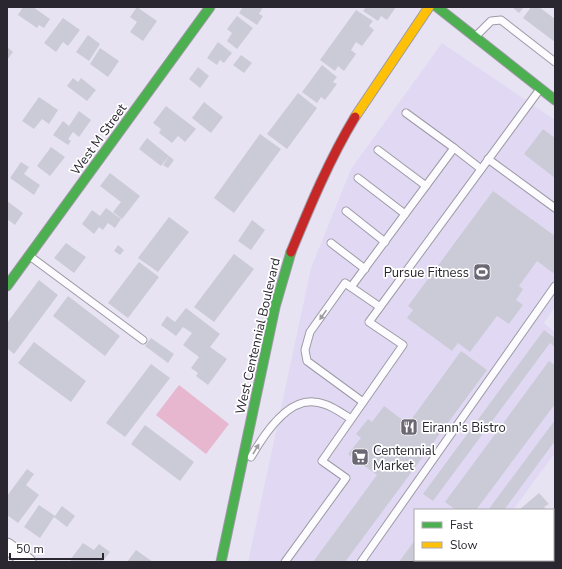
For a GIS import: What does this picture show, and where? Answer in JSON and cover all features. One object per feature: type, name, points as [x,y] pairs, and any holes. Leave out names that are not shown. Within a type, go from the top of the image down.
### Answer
[{"type":"main road","name":"West M Street","points":[[7,286],[210,7]]},
{"type":"main road","name":"West Centennial Boulevard","points":[[221,562],[275,307],[290,255],[306,214],[341,140],[368,94],[429,7]]},
{"type":"main road","points":[[438,7],[541,88],[553,95]]},
{"type":"street","points":[[7,546],[28,562]]},
{"type":"lane","points":[[476,37],[491,21],[501,20],[555,62]]},
{"type":"lane","points":[[285,562],[346,478],[322,461],[403,346],[369,322],[541,88]]},
{"type":"lane","points":[[406,113],[481,169]]},
{"type":"lane","points":[[363,402],[308,361],[305,350],[310,332],[348,285],[365,269],[454,148]]},
{"type":"lane","points":[[378,150],[426,186]]},
{"type":"lane","points":[[488,159],[555,208]]},
{"type":"lane","points":[[358,178],[405,214]]},
{"type":"lane","points":[[346,211],[385,242]]},
{"type":"lane","points":[[331,243],[365,269]]},
{"type":"lane","points":[[29,255],[143,340]]},
{"type":"lane","points":[[348,285],[380,307]]},
{"type":"lane","points":[[361,562],[555,286]]},
{"type":"lane","points":[[237,484],[257,446],[278,418],[293,406],[314,401],[331,406],[351,419]]},
{"type":"shaded area","points":[[442,43],[555,120],[555,307],[544,323],[555,332],[555,453],[514,509],[414,509],[414,561],[475,561],[474,562],[248,562],[311,268],[351,169]]},
{"type":"shaded area","points":[[179,385],[229,424],[206,454],[156,415]]},
{"type":"building","points":[[23,7],[33,7],[50,19],[44,28],[39,25],[37,28],[18,15]]},
{"type":"building","points":[[137,7],[157,21],[143,41],[130,32],[137,22],[130,17]]},
{"type":"building","points":[[243,7],[263,7],[259,14],[263,16],[257,25],[239,13]]},
{"type":"building","points":[[366,7],[396,7],[387,20],[381,16],[378,21],[363,11]]},
{"type":"building","points":[[512,7],[524,7],[519,13]]},
{"type":"building","points":[[531,7],[539,7],[555,19],[555,42],[523,18]]},
{"type":"building","points":[[356,10],[373,21],[369,26],[374,30],[362,46],[356,42],[351,50],[356,54],[344,71],[338,66],[335,71],[320,60]]},
{"type":"building","points":[[237,16],[253,28],[237,49],[227,41],[232,33],[227,29]]},
{"type":"building","points":[[63,18],[80,30],[68,46],[63,42],[56,52],[44,43]]},
{"type":"building","points":[[88,35],[100,44],[89,61],[76,52]]},
{"type":"building","points":[[218,42],[232,53],[224,63],[220,60],[217,65],[207,58]]},
{"type":"building","points":[[7,47],[13,52],[7,60]]},
{"type":"building","points":[[100,48],[119,61],[108,77],[90,64]]},
{"type":"building","points":[[241,55],[252,63],[244,73],[233,65]]},
{"type":"building","points":[[322,65],[337,77],[333,82],[337,84],[325,100],[321,97],[317,103],[302,92]]},
{"type":"building","points":[[198,67],[209,76],[200,88],[189,79]]},
{"type":"building","points":[[73,78],[78,82],[81,78],[96,90],[87,101],[67,86]]},
{"type":"building","points":[[298,93],[317,108],[287,149],[267,134]]},
{"type":"building","points":[[39,97],[58,110],[49,124],[42,119],[34,129],[22,121]]},
{"type":"building","points":[[204,102],[223,117],[211,133],[192,118]]},
{"type":"building","points":[[166,106],[196,129],[185,142],[178,136],[172,143],[159,133],[161,129],[153,123]]},
{"type":"building","points":[[79,111],[91,120],[79,137],[73,132],[68,139],[71,141],[68,145],[53,135],[63,121],[69,126]]},
{"type":"building","points":[[543,129],[555,138],[555,178],[524,154]]},
{"type":"building","points":[[260,134],[281,149],[234,213],[214,198]]},
{"type":"building","points":[[147,138],[169,156],[161,166],[139,149]]},
{"type":"building","points":[[51,147],[65,157],[50,176],[37,166]]},
{"type":"building","points":[[169,156],[174,160],[168,168],[163,165]]},
{"type":"building","points":[[21,162],[29,167],[24,174],[40,185],[34,195],[10,178]]},
{"type":"building","points":[[110,173],[140,196],[122,219],[113,212],[121,202],[100,186]]},
{"type":"building","name":"Pursue Fitness","points":[[493,191],[555,236],[555,270],[553,273],[537,261],[519,286],[523,289],[516,300],[523,305],[509,324],[497,316],[470,352],[458,343],[452,351],[407,318],[413,310],[408,306]]},
{"type":"building","points":[[7,201],[23,213],[15,225],[7,219]]},
{"type":"building","points":[[106,208],[121,219],[115,228],[108,223],[103,230],[99,227],[94,234],[82,224],[92,210],[100,216]]},
{"type":"building","points":[[169,217],[189,232],[158,272],[138,258]]},
{"type":"building","points":[[252,220],[265,230],[251,250],[238,241]]},
{"type":"building","points":[[66,243],[86,257],[74,273],[54,258]]},
{"type":"building","points":[[118,245],[124,250],[120,255],[114,251]]},
{"type":"building","points":[[234,254],[254,269],[214,322],[194,307]]},
{"type":"building","points":[[139,262],[159,277],[128,318],[108,303]]},
{"type":"building","points":[[39,280],[58,295],[14,354],[7,348],[7,323]]},
{"type":"building","points":[[68,296],[120,336],[105,356],[53,316]]},
{"type":"building","points":[[186,308],[220,334],[210,347],[227,359],[208,385],[196,376],[198,373],[191,368],[199,357],[183,345],[192,333],[183,327],[176,336],[161,325],[167,316],[175,322]]},
{"type":"building","points":[[544,330],[555,338],[555,347],[550,343],[433,501],[423,494]]},
{"type":"building","points":[[151,338],[174,354],[168,363],[145,346]]},
{"type":"building","points":[[34,342],[86,381],[71,402],[18,363]]},
{"type":"building","points":[[461,351],[487,370],[345,562],[313,562],[377,475],[348,454],[361,438],[356,434],[368,419],[372,422],[384,406],[408,424]]},
{"type":"building","points":[[549,361],[555,365],[555,404],[477,509],[455,509],[445,502]]},
{"type":"building","points":[[151,364],[170,378],[125,437],[106,423]]},
{"type":"building","points":[[555,420],[555,441],[505,509],[489,509]]},
{"type":"building","points":[[145,425],[194,462],[180,481],[131,444]]},
{"type":"building","points":[[27,469],[34,474],[26,485],[39,495],[18,523],[7,515],[7,496]]},
{"type":"building","points":[[539,493],[549,504],[544,507],[546,509],[520,509]]},
{"type":"building","points":[[39,505],[55,516],[62,506],[75,516],[67,527],[54,517],[40,538],[24,527]]},
{"type":"building","points":[[555,515],[555,534],[554,533]]},
{"type":"building","points":[[414,541],[414,561],[459,561],[458,562],[399,562]]},
{"type":"building","points":[[83,543],[94,550],[99,544],[110,552],[102,562],[73,562],[70,560]]},
{"type":"building","points":[[136,550],[153,562],[127,562]]},
{"type":"building","points":[[514,561],[534,561],[534,562]]},
{"type":"traffic: fast","points":[[7,286],[210,7]]},
{"type":"traffic: fast","points":[[437,7],[555,100]]},
{"type":"traffic: fast","points":[[221,562],[275,307],[291,252]]},
{"type":"traffic: slow","points":[[355,117],[429,7]]},
{"type":"traffic: jam","points":[[291,252],[328,166],[355,117]]},
{"type":"place","name":"Pursue Fitness","points":[[482,272]]},
{"type":"place","name":"Eirann's Bistro","points":[[409,427]]},
{"type":"place","name":"Centennial Market","points":[[360,457]]}]
